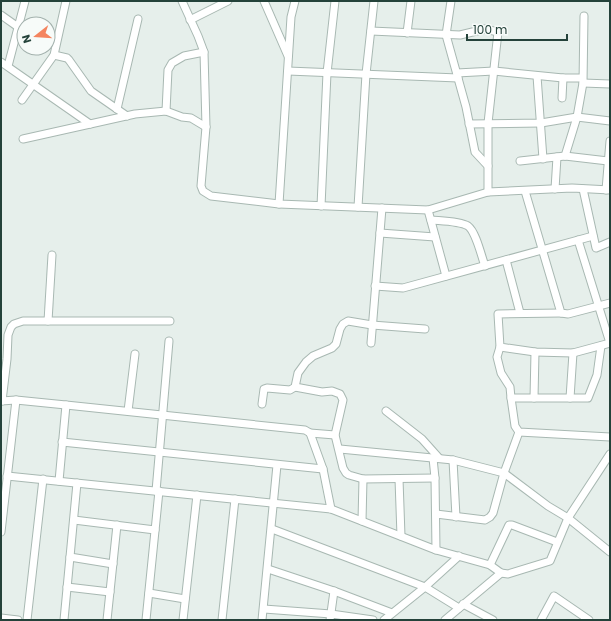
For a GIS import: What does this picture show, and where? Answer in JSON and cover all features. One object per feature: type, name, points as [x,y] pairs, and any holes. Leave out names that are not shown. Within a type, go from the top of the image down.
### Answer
[{"type":"street","points":[[21,16],[25,1]]},
{"type":"street","points":[[56,45],[66,1]]},
{"type":"street","points":[[182,1],[204,52],[206,127],[201,186],[203,191],[211,196],[279,204],[428,210],[488,192],[555,189],[608,190],[610,141]]},
{"type":"street","points":[[264,1],[289,56]]},
{"type":"street","points":[[279,204],[291,17],[295,1]]},
{"type":"street","points":[[321,206],[327,73],[335,1]]},
{"type":"street","points":[[358,207],[366,74],[374,1]]},
{"type":"street","points":[[407,33],[411,1]]},
{"type":"street","points":[[451,1],[446,35],[466,107],[475,152],[488,166]]},
{"type":"street","points":[[190,20],[225,2]]},
{"type":"street","points":[[1,16],[16,26]]},
{"type":"street","points":[[565,156],[577,117],[582,80],[584,16]]},
{"type":"street","points":[[117,109],[138,20]]},
{"type":"street","points":[[371,31],[460,36],[485,30],[498,32],[488,123],[488,192]]},
{"type":"street","points":[[8,66],[16,35]]},
{"type":"street","points":[[166,111],[168,70],[172,63],[184,56],[204,52]]},
{"type":"street","points":[[56,55],[67,58],[91,91],[127,116]]},
{"type":"street","points":[[22,100],[53,56]]},
{"type":"street","points":[[1,62],[90,124]]},
{"type":"street","points":[[288,71],[457,75],[494,70],[610,84]]},
{"type":"street","points":[[537,76],[543,159]]},
{"type":"street","points":[[562,78],[562,98]]},
{"type":"street","points":[[23,139],[127,116],[166,111],[182,117],[191,118],[206,127]]},
{"type":"street","points":[[469,124],[541,123],[577,117],[610,121]]},
{"type":"street","points":[[520,162],[565,156],[608,161]]},
{"type":"street","points":[[555,189],[557,157]]},
{"type":"street","points":[[583,189],[596,248],[610,242]]},
{"type":"street","points":[[525,191],[561,313]]},
{"type":"street","points":[[371,343],[382,208]]},
{"type":"street","points":[[428,210],[446,276]]},
{"type":"street","points":[[431,220],[468,226],[473,232],[485,266]]},
{"type":"street","points":[[380,233],[435,237]]},
{"type":"street","points":[[375,286],[403,288],[593,236]]},
{"type":"street","points":[[500,346],[535,352],[573,353],[610,343],[578,240]]},
{"type":"street","points":[[48,321],[52,255]]},
{"type":"street","points":[[506,260],[520,313]]},
{"type":"street","points":[[436,514],[485,520],[490,517],[493,512],[504,473],[519,432],[516,426],[510,387],[501,373],[497,357],[500,346],[498,314],[568,314],[610,303]]},
{"type":"street","points":[[170,321],[23,321],[14,324],[8,334],[7,359],[1,401],[16,400],[163,414],[305,430],[310,433],[335,435]]},
{"type":"street","points":[[295,387],[298,372],[306,362],[313,356],[332,348],[336,344],[342,324],[348,321],[372,325],[425,328]]},
{"type":"street","points":[[146,620],[155,530],[169,341]]},
{"type":"street","points":[[511,398],[588,398],[597,375],[601,346]]},
{"type":"street","points":[[534,398],[535,352]]},
{"type":"street","points":[[570,398],[573,353]]},
{"type":"street","points":[[128,411],[135,354]]},
{"type":"street","points":[[262,404],[264,389],[267,388],[290,390],[295,387],[322,392],[332,391],[340,394],[343,400],[335,435],[340,449],[343,468],[349,475],[363,479],[435,478]]},
{"type":"street","points":[[1,532],[16,400]]},
{"type":"street","points":[[59,481],[66,405]]},
{"type":"street","points":[[386,411],[422,439],[436,458],[436,550]]},
{"type":"street","points":[[519,432],[610,437]]},
{"type":"street","points":[[310,433],[323,469],[331,509]]},
{"type":"street","points":[[62,442],[323,469]]},
{"type":"street","points":[[340,449],[453,460],[504,473],[548,506],[568,518],[609,550]]},
{"type":"street","points":[[7,476],[331,509],[436,550],[490,565],[501,573],[508,574],[550,561],[568,518],[610,454]]},
{"type":"street","points":[[453,460],[456,517]]},
{"type":"street","points":[[262,620],[277,465]]},
{"type":"street","points":[[27,620],[43,479]]},
{"type":"street","points":[[362,521],[363,479]]},
{"type":"street","points":[[399,479],[401,536]]},
{"type":"street","points":[[64,620],[78,483]]},
{"type":"street","points":[[183,620],[197,495]]},
{"type":"street","points":[[222,620],[235,499]]},
{"type":"street","points":[[74,520],[155,530]]},
{"type":"street","points":[[490,565],[509,525],[512,524],[557,542]]},
{"type":"street","points":[[106,620],[117,525]]},
{"type":"street","points":[[272,529],[425,587],[461,606],[493,620]]},
{"type":"street","points":[[384,620],[425,587],[459,556]]},
{"type":"street","points":[[70,558],[113,564]]},
{"type":"street","points":[[268,569],[392,613]]},
{"type":"street","points":[[444,620],[501,573]]},
{"type":"street","points":[[67,587],[110,592]]},
{"type":"street","points":[[330,617],[334,592]]},
{"type":"street","points":[[149,593],[186,599]]},
{"type":"street","points":[[541,620],[554,596],[589,620]]},
{"type":"street","points":[[264,609],[330,617],[373,620]]},
{"type":"street","points":[[1,618],[18,620]]}]
